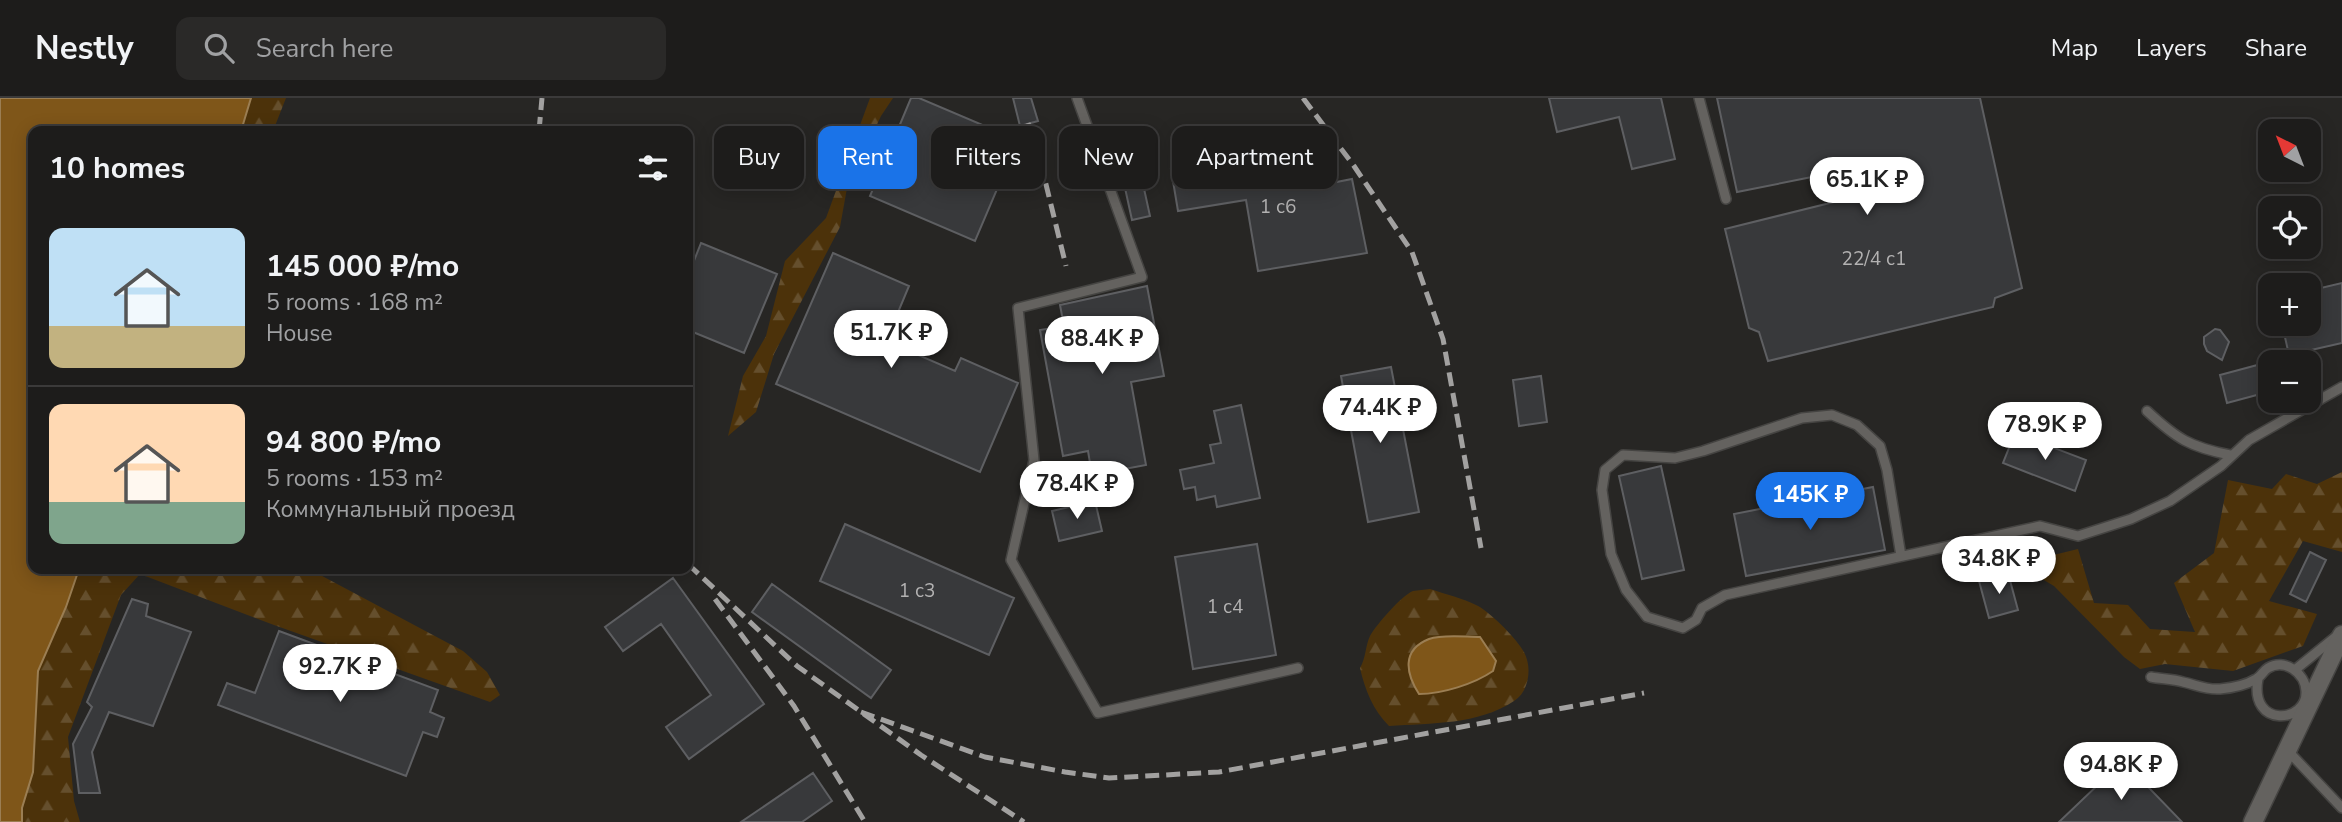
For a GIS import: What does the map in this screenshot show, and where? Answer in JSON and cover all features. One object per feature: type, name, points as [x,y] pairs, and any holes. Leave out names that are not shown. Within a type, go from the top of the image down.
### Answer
[{"type":"street","points":[[2253,822],[2342,634]]},
{"type":"lane","points":[[1077,98],[1142,278],[1018,308],[1034,460],[1011,560],[1098,713],[1298,668]]},
{"type":"lane","points":[[1699,98],[1726,199]]},
{"type":"lane","points":[[1901,556],[1887,470],[1880,446],[1857,425],[1832,415],[1802,418],[1675,458],[1623,455],[1605,470],[1602,490],[1611,554],[1626,590],[1647,617],[1683,628],[1696,620],[1702,608],[1725,595],[2039,526],[2078,536],[2131,519],[2170,501],[2206,478],[2249,440],[2342,387]]},
{"type":"lane","points":[[2147,411],[2174,436],[2202,450],[2230,455]]},
{"type":"lane","points":[[2295,669],[2342,634]]},
{"type":"lane","points":[[2282,664],[2295,669],[2305,680],[2307,695],[2301,708],[2288,715],[2273,715],[2261,707],[2255,693],[2258,679],[2268,668],[2282,664]]},
{"type":"lane","points":[[2151,677],[2184,682],[2205,690],[2224,689],[2258,679]]},
{"type":"lane","points":[[2288,715],[2290,747],[2342,808]]},
{"type":"green space","points":[[251,98],[286,98],[275,126],[243,126]]},
{"type":"green space","points":[[870,98],[893,98],[876,126],[860,126]]},
{"type":"green space","points":[[837,189],[847,189],[840,227],[774,354],[756,412],[728,436],[743,376],[766,336],[785,261],[826,218]]},
{"type":"green space","points":[[2342,472],[2342,552],[2303,541],[2269,601],[2317,614],[2303,646],[2233,671],[2165,664],[2140,669],[2124,657],[2054,586],[2017,564],[2078,549],[2094,603],[2128,605],[2150,629],[2195,632],[2174,583],[2214,553],[2228,480],[2272,489],[2286,474],[2317,484]]},
{"type":"green space","points":[[77,574],[140,574],[121,595],[68,737],[74,801],[80,822],[22,822],[22,808],[33,772],[38,671]]},
{"type":"green space","points":[[140,574],[318,574],[463,651],[487,672],[500,695],[490,702]]},
{"type":"green space","points":[[1430,589],[1476,605],[1488,613],[1519,644],[1529,669],[1524,691],[1500,709],[1470,719],[1389,726],[1378,713],[1364,684],[1360,668],[1367,644],[1378,625],[1402,598],[1413,591]]},
{"type":"shaded area","points":[[0,98],[251,98],[243,126],[28,126],[28,574],[77,574],[38,671],[33,772],[22,808],[22,822],[0,822]]},
{"type":"shaded area","points":[[1435,637],[1480,637],[1496,661],[1493,671],[1458,687],[1419,694],[1409,671],[1410,656],[1414,649]]},
{"type":"building","points":[[911,98],[919,98],[985,126],[931,126],[931,189],[997,189],[975,241],[870,196],[873,189],[917,189],[917,126],[899,126]]},
{"type":"building","points":[[1013,98],[1031,98],[1038,121],[1020,126]]},
{"type":"building","points":[[1549,98],[1661,98],[1675,159],[1632,169],[1619,117],[1557,132]]},
{"type":"building","points":[[1717,98],[1980,98],[2022,288],[1995,298],[1993,307],[1768,361],[1759,332],[1749,328],[1725,229],[1834,202],[1827,174],[1737,192]]},
{"type":"building","points":[[1352,179],[1367,253],[1258,271],[1246,200],[1178,211],[1174,189],[1337,189],[1337,182]]},
{"type":"building","points":[[1125,189],[1144,189],[1150,216],[1132,220]]},
{"type":"building","points":[[701,243],[777,274],[744,353],[693,332],[693,263]]},
{"type":"building","points":[[833,253],[909,286],[886,341],[955,371],[961,358],[1018,383],[980,472],[776,384]]},
{"type":"building","points":[[2342,283],[2342,343],[2311,350],[2288,350],[2285,336],[2321,336],[2321,288]]},
{"type":"building","points":[[1147,286],[1164,376],[1131,382],[1146,465],[1092,475],[1088,451],[1063,456],[1040,330],[1064,326],[1060,305]]},
{"type":"building","points":[[2215,329],[2220,330],[2229,342],[2222,360],[2207,351],[2204,344],[2204,337]]},
{"type":"building","points":[[2258,365],[2258,395],[2227,403],[2220,375]]},
{"type":"building","points":[[1391,367],[1419,512],[1368,522],[1341,376]]},
{"type":"building","points":[[1541,376],[1547,422],[1519,426],[1513,380]]},
{"type":"building","points":[[1241,405],[1260,498],[1217,507],[1215,496],[1197,500],[1195,487],[1184,489],[1180,470],[1214,463],[1210,445],[1221,443],[1214,411]]},
{"type":"building","points":[[2015,433],[2086,460],[2075,491],[2003,463]]},
{"type":"building","points":[[1661,466],[1684,570],[1642,579],[1619,476]]},
{"type":"building","points":[[1873,487],[1885,550],[1746,576],[1734,514]]},
{"type":"building","points":[[1095,501],[1102,531],[1059,541],[1052,511]]},
{"type":"building","points":[[845,524],[1014,598],[989,655],[820,581]]},
{"type":"building","points":[[1257,544],[1276,655],[1193,669],[1175,557]]},
{"type":"building","points":[[2310,552],[2326,560],[2306,602],[2290,594]]},
{"type":"building","points":[[2008,573],[2018,610],[1989,618],[1979,581]]},
{"type":"building","points":[[673,578],[764,704],[689,759],[666,727],[711,695],[661,624],[623,651],[605,627]]},
{"type":"building","points":[[772,584],[891,670],[871,698],[752,612]]},
{"type":"building","points":[[132,599],[148,604],[146,616],[191,632],[153,726],[109,712],[92,752],[100,793],[79,793],[73,744],[92,707],[87,702]]},
{"type":"building","points":[[279,631],[438,690],[430,712],[444,718],[437,737],[423,732],[406,776],[218,705],[227,683],[255,693]]},
{"type":"building","points":[[2123,761],[2182,822],[2059,822]]},
{"type":"building","points":[[813,773],[832,801],[802,822],[741,822]]},
{"type":"railway","points":[[539,126],[542,98]]},
{"type":"railway","points":[[1303,98],[1354,166],[1412,252],[1443,339],[1481,548]]},
{"type":"railway","points":[[1028,123],[1066,266]]},
{"type":"railway","points":[[693,569],[797,666],[921,755],[1024,822]]},
{"type":"railway","points":[[715,599],[794,706],[865,822]]},
{"type":"railway","points":[[861,712],[985,757],[1109,778],[1219,772],[1644,693]]}]
